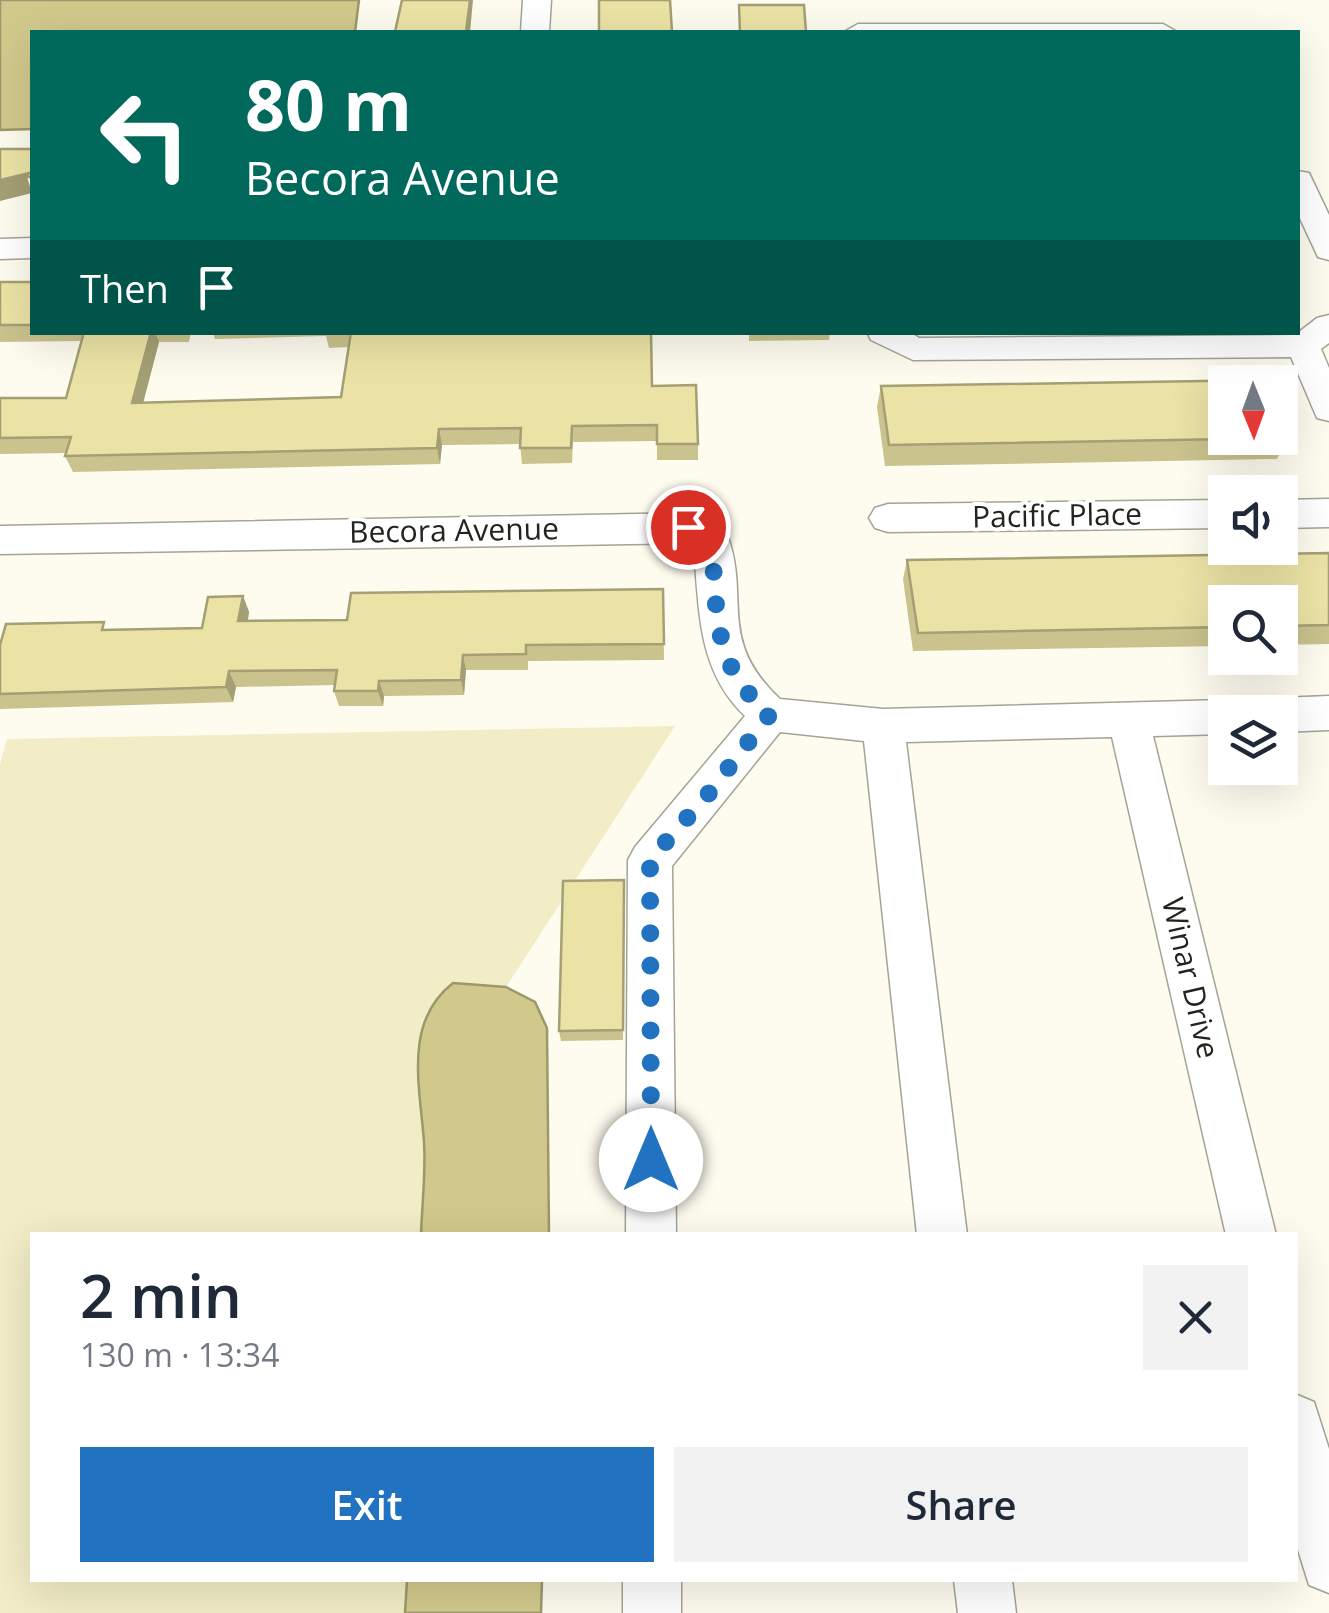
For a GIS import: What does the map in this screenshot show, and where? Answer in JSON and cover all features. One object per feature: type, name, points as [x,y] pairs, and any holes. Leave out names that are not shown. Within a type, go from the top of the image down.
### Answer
[{"type":"street","points":[[535,30],[536,0]]},
{"type":"street","points":[[1300,185],[1329,250]]},
{"type":"street","points":[[0,249],[30,248]]},
{"type":"street","points":[[888,335],[913,349],[1316,336],[1329,409]]},
{"type":"street","name":"Pacific Place","points":[[888,518],[1208,514]]},
{"type":"street","points":[[1298,514],[1329,514]]},
{"type":"street","name":"Becora Avenue","points":[[0,540],[688,527],[708,534],[712,545],[718,628],[725,657],[748,698],[770,714]]},
{"type":"street","points":[[1298,714],[1329,713]]},
{"type":"street","points":[[651,1232],[650,860],[710,792],[770,714],[883,726],[1208,718]]},
{"type":"street","name":"Winar Drive","points":[[1129,721],[1250,1232]]},
{"type":"street","points":[[883,726],[942,1232]]},
{"type":"street","points":[[1298,1434],[1329,1564]]},
{"type":"street","points":[[652,1582],[652,1613]]},
{"type":"street","points":[[983,1582],[987,1613]]},
{"type":"shaded area","points":[[0,0],[359,0],[355,30],[30,30],[30,129],[0,130]]},
{"type":"shaded area","points":[[675,726],[506,987],[453,983],[424,1146],[421,1232],[30,1232],[30,1582],[407,1582],[405,1613],[0,1613],[0,764],[7,739]]},
{"type":"shaded area","points":[[453,983],[506,987],[535,1002],[547,1028],[549,1232],[421,1232],[425,1165],[418,1056],[427,1016]]},
{"type":"shaded area","points":[[407,1582],[542,1582],[541,1613],[405,1613]]},
{"type":"building","points":[[402,0],[470,0],[466,30],[395,30]]},
{"type":"building","points":[[599,0],[670,0],[672,30],[599,30]]},
{"type":"building","points":[[739,5],[804,5],[806,30],[740,30]]},
{"type":"building","points":[[0,149],[30,149],[30,177],[29,173],[0,180]]},
{"type":"building","points":[[0,282],[30,282],[30,325],[0,325]]},
{"type":"building","points":[[83,335],[150,335],[132,403],[341,397],[351,335],[651,335],[652,386],[696,385],[698,444],[657,444],[657,425],[572,426],[571,448],[520,448],[521,428],[439,429],[437,448],[65,456],[71,437],[0,438],[0,398],[66,398]]},
{"type":"building","points":[[1208,381],[1208,439],[889,445],[881,386]]},
{"type":"building","points":[[1329,553],[1329,625],[1298,626],[1298,585],[1208,585],[1208,627],[918,633],[907,560],[1208,555],[1208,565],[1298,565],[1298,554]]},
{"type":"building","points":[[663,589],[664,644],[526,645],[526,654],[463,655],[461,680],[379,681],[378,691],[334,691],[337,670],[229,671],[226,687],[0,694],[0,645],[6,624],[104,622],[102,630],[202,628],[208,597],[243,596],[238,621],[347,620],[351,593]]},
{"type":"building","points":[[624,880],[623,1030],[559,1031],[563,881]]},
{"type":"route","points":[[651,1160],[650,860],[710,792],[770,714],[748,698],[725,657],[718,628],[712,545],[708,534],[688,527]]}]
